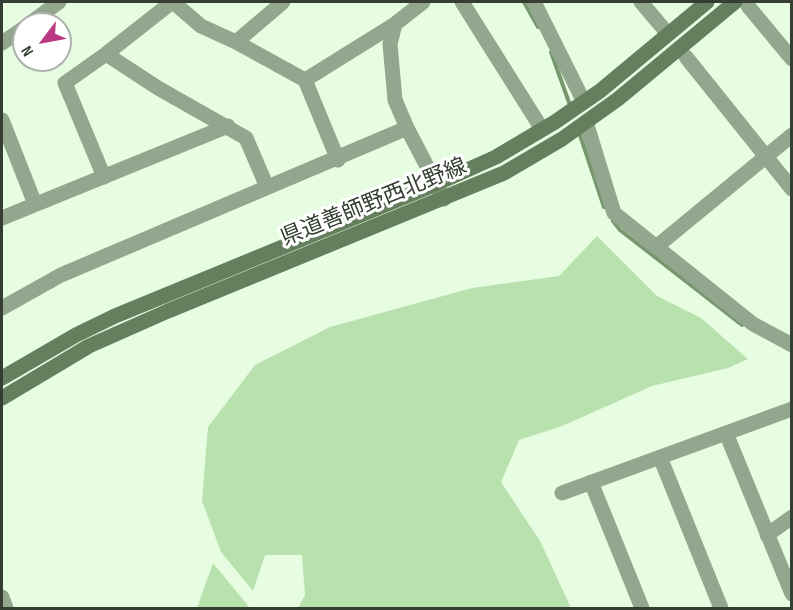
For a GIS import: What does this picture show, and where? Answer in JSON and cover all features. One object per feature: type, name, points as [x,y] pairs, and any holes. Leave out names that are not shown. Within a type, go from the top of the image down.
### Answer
[{"type":"main road","name":"県道善師野西北野線","points":[[2,378],[76,335],[115,316],[436,184],[496,157],[576,108],[706,2]]},
{"type":"main road","name":"県道善師野西北野線","points":[[2,398],[88,346],[504,174],[618,99],[741,4]]},
{"type":"street","points":[[45,12],[59,2]]},
{"type":"street","points":[[104,177],[65,82],[106,54],[172,2],[201,26],[236,42],[305,80],[338,160]]},
{"type":"street","points":[[236,42],[283,2]]},
{"type":"street","points":[[305,80],[395,24],[423,2]]},
{"type":"street","points":[[462,2],[540,126]]},
{"type":"street","points":[[534,2],[576,108]]},
{"type":"street","points":[[641,2],[668,34]]},
{"type":"street","points":[[741,4],[792,59]]},
{"type":"street","points":[[395,24],[390,44],[395,100],[407,129],[444,199]]},
{"type":"street","points":[[106,54],[158,88],[246,138],[267,187]]},
{"type":"street","points":[[686,57],[792,189]]},
{"type":"street","points":[[2,120],[35,204]]},
{"type":"street","points":[[2,218],[228,126]]},
{"type":"street","points":[[580,126],[614,213],[753,324],[792,345]]},
{"type":"street","points":[[4,301],[407,129]]},
{"type":"street","points":[[656,247],[792,135]]},
{"type":"street","points":[[562,493],[792,409]]},
{"type":"street","points":[[726,433],[792,594]]},
{"type":"street","points":[[660,457],[721,609]]},
{"type":"street","points":[[591,482],[642,609]]},
{"type":"street","points":[[767,535],[792,517]]},
{"type":"street","points":[[2,597],[6,609]]},
{"type":"green space","points":[[597,236],[657,296],[701,318],[748,359],[728,368],[652,386],[562,426],[519,440],[501,482],[540,541],[571,608],[298,608],[305,595],[302,555],[265,555],[253,591],[221,552],[202,501],[208,427],[255,365],[330,327],[472,288],[559,276]]},
{"type":"green space","points":[[213,563],[250,608],[197,608]]},
{"type":"waterway","points":[[524,2],[538,27]]},
{"type":"waterway","points":[[551,52],[571,108]]},
{"type":"waterway","points":[[579,132],[604,207]]},
{"type":"waterway","points":[[613,221],[620,230],[742,325]]}]
